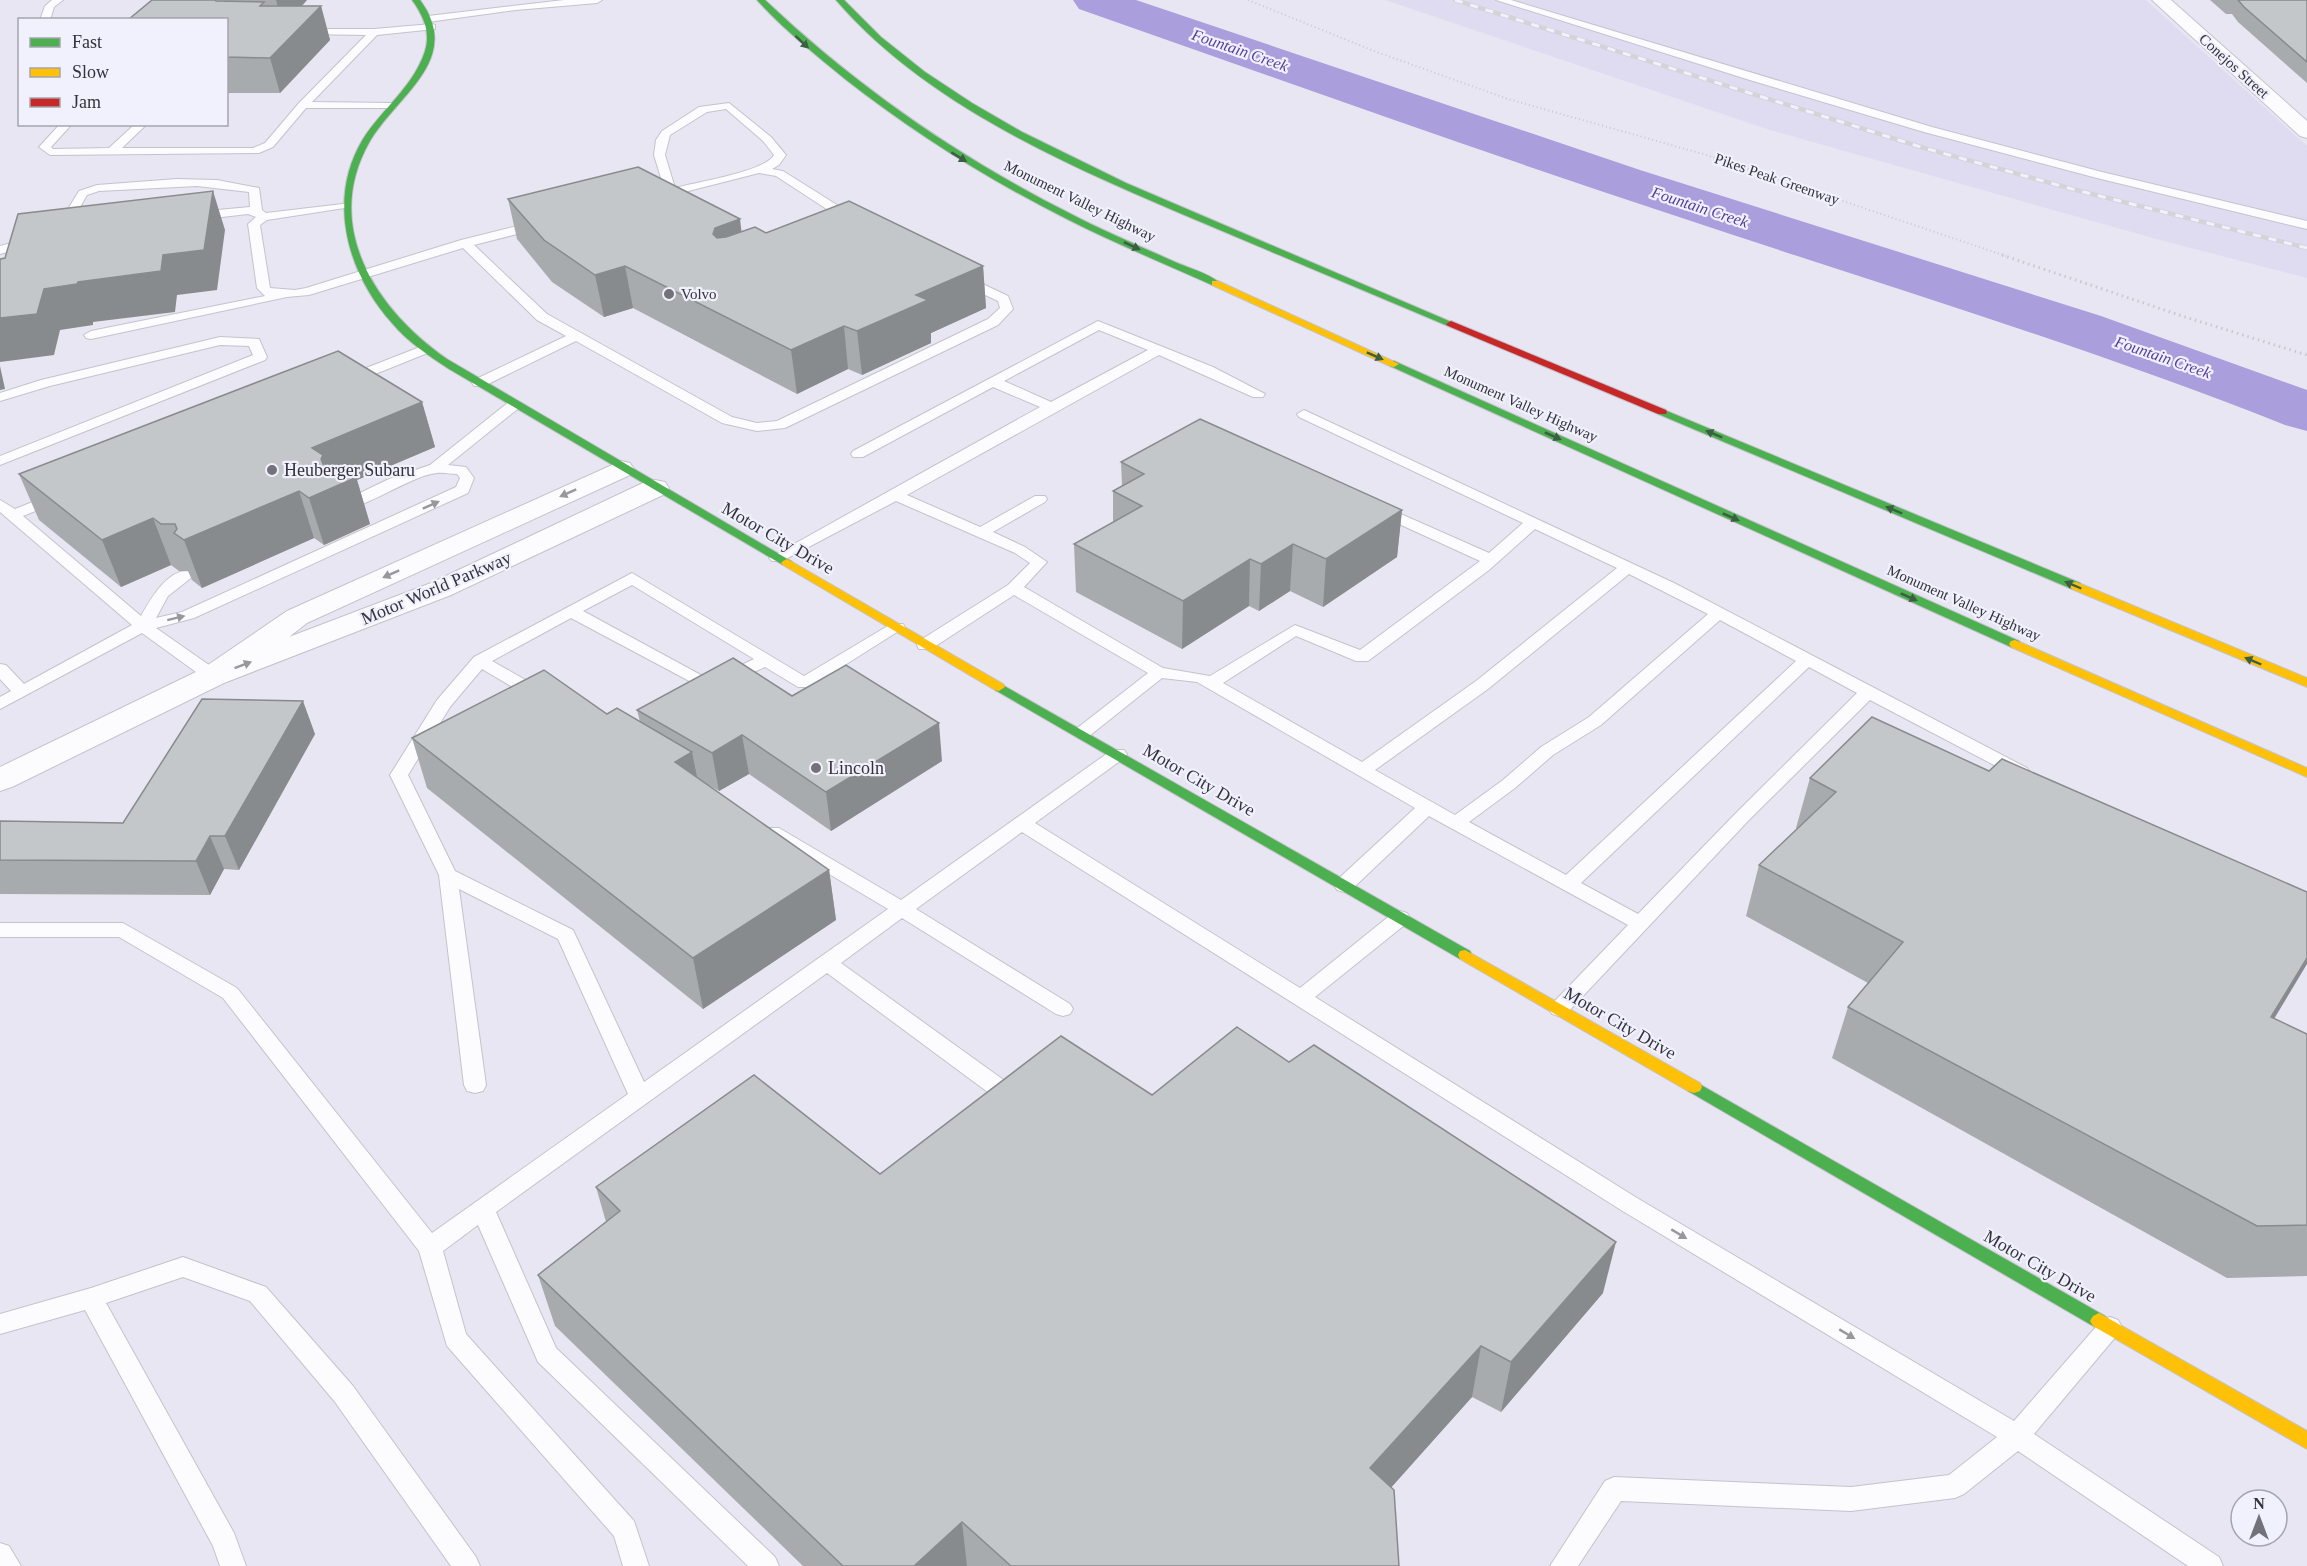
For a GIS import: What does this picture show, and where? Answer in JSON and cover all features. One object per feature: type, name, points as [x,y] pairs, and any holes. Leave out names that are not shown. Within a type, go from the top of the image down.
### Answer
[{"type":"main road","points":[[416,0],[424,7],[430,23]]},
{"type":"main road","name":"Monument Valley Highway","points":[[761,0],[802,43],[864,93],[924,136],[1044,204],[1899,592],[2307,773]]},
{"type":"main road","name":"Monument Valley Highway","points":[[840,0],[897,53],[950,90],[994,118],[1057,153],[1140,193],[2307,683]]},
{"type":"main road","name":"Motor City Drive","points":[[430,23],[431,43],[426,62],[365,143],[356,164],[347,205],[346,224],[356,264],[373,296],[398,325],[425,349],[621,469],[2307,1441]]},
{"type":"street","name":"Conejos Street","points":[[2161,0],[2307,132]]},
{"type":"street","name":"Motor World Parkway","points":[[213,676],[297,617],[621,469]]},
{"type":"street","name":"Motor World Parkway","points":[[0,780],[213,676],[441,590],[655,488]]},
{"type":"lane","points":[[46,18],[50,6],[58,0]]},
{"type":"lane","points":[[292,31],[374,32],[430,23],[513,4],[597,0]]},
{"type":"lane","points":[[1501,0],[1729,72],[1935,132],[2160,191],[2307,225]]},
{"type":"lane","points":[[65,126],[45,147],[50,152],[255,152],[269,145],[303,105],[374,32]]},
{"type":"lane","points":[[303,105],[392,106]]},
{"type":"lane","points":[[641,200],[759,170],[775,163],[780,155],[767,139],[729,106],[704,107],[681,125],[667,132],[662,142],[660,162],[671,192]]},
{"type":"lane","points":[[112,152],[140,126]]},
{"type":"lane","points":[[759,170],[779,173],[860,225],[849,230]]},
{"type":"lane","points":[[48,237],[83,193],[97,188],[214,182],[230,184],[255,190],[260,214],[254,224],[263,288],[266,292],[275,294],[294,294]]},
{"type":"lane","points":[[189,217],[238,211],[260,214],[347,205]]},
{"type":"lane","points":[[91,335],[294,294],[465,243],[545,223]]},
{"type":"lane","points":[[0,250],[75,232]]},
{"type":"lane","points":[[465,243],[542,317],[727,420],[757,427],[780,424],[993,322],[1007,309],[1003,299],[951,274]]},
{"type":"lane","points":[[858,454],[1098,325],[1160,349],[1258,394]]},
{"type":"lane","points":[[479,383],[576,336]]},
{"type":"lane","points":[[0,397],[220,341],[254,342],[260,357],[0,461]]},
{"type":"lane","points":[[339,383],[425,349]]},
{"type":"lane","points":[[777,558],[1160,349]]},
{"type":"lane","points":[[994,382],[1051,407]]},
{"type":"lane","points":[[344,506],[394,482],[435,468],[515,404]]},
{"type":"lane","points":[[1304,414],[1628,567],[2036,779]]},
{"type":"lane","points":[[0,704],[143,626],[188,615],[464,490],[467,478],[461,470],[435,468]]},
{"type":"lane","points":[[6,509],[68,493]]},
{"type":"lane","points":[[895,495],[1020,550],[1039,562],[1014,588],[926,645]]},
{"type":"lane","points":[[981,533],[1040,499]]},
{"type":"lane","points":[[1363,502],[1491,560]]},
{"type":"lane","points":[[6,509],[143,626],[213,676]]},
{"type":"lane","points":[[1211,683],[1294,630],[1362,657],[1491,560],[1534,522]]},
{"type":"lane","points":[[1363,770],[1482,685],[1628,567]]},
{"type":"lane","points":[[143,626],[162,593],[185,575]]},
{"type":"lane","points":[[475,1085],[448,875],[399,775],[442,704],[480,661],[632,578],[804,683],[897,627]]},
{"type":"lane","points":[[1014,588],[1159,672],[1201,678],[1211,683],[1427,807],[1640,923]]},
{"type":"lane","points":[[570,611],[710,687],[766,660]]},
{"type":"lane","points":[[1456,823],[1509,784],[1548,751],[1594,721],[1719,613]]},
{"type":"lane","points":[[1568,884],[1807,660]]},
{"type":"lane","points":[[480,661],[552,703]]},
{"type":"lane","points":[[0,669],[22,692]]},
{"type":"lane","points":[[1082,733],[1159,672]]},
{"type":"lane","points":[[1559,1009],[1742,817],[1868,692]]},
{"type":"lane","points":[[430,1247],[1118,754]]},
{"type":"lane","points":[[1344,885],[1427,807]]},
{"type":"lane","points":[[1022,823],[1629,1204],[2017,1436],[2210,1566]]},
{"type":"lane","points":[[758,824],[902,909],[1063,1009]]},
{"type":"lane","points":[[448,875],[566,935],[640,1096]]},
{"type":"lane","points":[[1301,998],[1400,918]]},
{"type":"lane","points":[[0,930],[123,930],[230,993],[430,1247],[455,1339],[625,1530],[636,1566]]},
{"type":"lane","points":[[827,963],[997,1087]]},
{"type":"lane","points":[[483,1209],[547,1355],[766,1566]]},
{"type":"lane","points":[[0,1324],[91,1298],[183,1267],[258,1294],[344,1394],[467,1566]]},
{"type":"lane","points":[[91,1298],[225,1542],[233,1566]]},
{"type":"lane","points":[[1563,1566],[1614,1489],[1851,1499],[1955,1485],[2017,1436],[2109,1327]]},
{"type":"lane","points":[[0,1555],[8,1566]]},
{"type":"path","name":"Pikes Peak Greenway","points":[[1248,0],[1374,51],[1508,99],[1702,154],[2182,316],[2307,355]]},
{"type":"shaded area","points":[[1385,0],[2146,0],[2307,146],[2307,278],[2160,240],[1770,130]]},
{"type":"building","points":[[152,0],[215,0],[264,2],[260,6],[321,6],[270,58],[228,57],[228,18],[130,18]]},
{"type":"building","points":[[2238,0],[2307,0],[2307,62],[2244,7]]},
{"type":"building","points":[[638,167],[740,219],[715,228],[713,234],[717,238],[755,227],[766,233],[849,201],[983,266],[916,295],[928,300],[857,331],[844,326],[791,350],[625,266],[595,275],[544,240],[508,199]]},
{"type":"building","points":[[213,191],[204,250],[163,255],[161,271],[44,289],[37,314],[0,318],[0,259],[5,258],[18,214]]},
{"type":"building","points":[[338,351],[422,402],[312,448],[323,455],[321,459],[323,464],[337,464],[357,477],[309,498],[299,491],[184,540],[174,533],[177,529],[175,524],[161,524],[153,518],[102,540],[19,474]]},
{"type":"building","points":[[1200,419],[1402,510],[1326,559],[1293,544],[1261,564],[1250,559],[1183,601],[1074,544],[1142,506],[1113,491],[1144,474],[1121,462]]},
{"type":"building","points":[[733,658],[792,696],[846,665],[939,723],[826,792],[742,735],[712,753],[637,710]]},
{"type":"building","points":[[544,670],[607,714],[617,708],[692,752],[675,762],[829,870],[693,958],[412,738]]},
{"type":"building","points":[[202,699],[303,701],[225,836],[210,836],[196,861],[0,860],[0,821],[123,823]]},
{"type":"building","points":[[1872,717],[1989,771],[2002,759],[2307,892],[2307,958],[2271,1017],[2307,1034],[2307,1225],[2257,1226],[1848,1007],[1903,942],[1759,865],[1836,792],[1810,778]]},
{"type":"building","points":[[1237,1027],[1289,1062],[1314,1045],[1616,1242],[1511,1362],[1481,1346],[1370,1468],[1394,1490],[1399,1566],[1011,1566],[962,1522],[914,1566],[843,1566],[538,1275],[620,1211],[596,1187],[754,1075],[880,1174],[1061,1036],[1152,1095]]},
{"type":"waterway","name":"Fountain Creek","points":[[1094,0],[1621,181],[2080,329],[2307,412]]},
{"type":"railway","points":[[1455,0],[1924,148],[2076,190],[2307,248]]},
{"type":"traffic: fast","points":[[416,0],[431,30],[429,51],[410,87],[366,141],[355,164],[349,187],[348,212],[357,259],[380,303],[411,336],[452,367],[787,563]]},
{"type":"traffic: fast","points":[[761,0],[831,64],[906,121],[945,147],[1069,217],[1215,283]]},
{"type":"traffic: fast","points":[[840,0],[878,38],[922,73],[969,105],[1019,134],[1123,185],[1451,324]]},
{"type":"traffic: fast","points":[[1394,364],[2015,644]]},
{"type":"traffic: fast","points":[[1662,412],[2076,586]]},
{"type":"traffic: fast","points":[[999,687],[1465,955]]},
{"type":"traffic: fast","points":[[1694,1087],[2099,1321]]},
{"type":"traffic: slow","points":[[1215,283],[1394,364]]},
{"type":"traffic: slow","points":[[787,563],[999,687]]},
{"type":"traffic: slow","points":[[2076,586],[2307,683]]},
{"type":"traffic: slow","points":[[2015,644],[2307,773]]},
{"type":"traffic: slow","points":[[1465,955],[1694,1087]]},
{"type":"traffic: slow","points":[[2099,1321],[2307,1441]]},
{"type":"traffic: jam","points":[[1451,324],[1662,412]]},
{"type":"place","name":"Volvo","points":[[669,294]]},
{"type":"place","name":"Heuberger Subaru","points":[[272,470]]},
{"type":"place","name":"Lincoln","points":[[816,768]]}]
